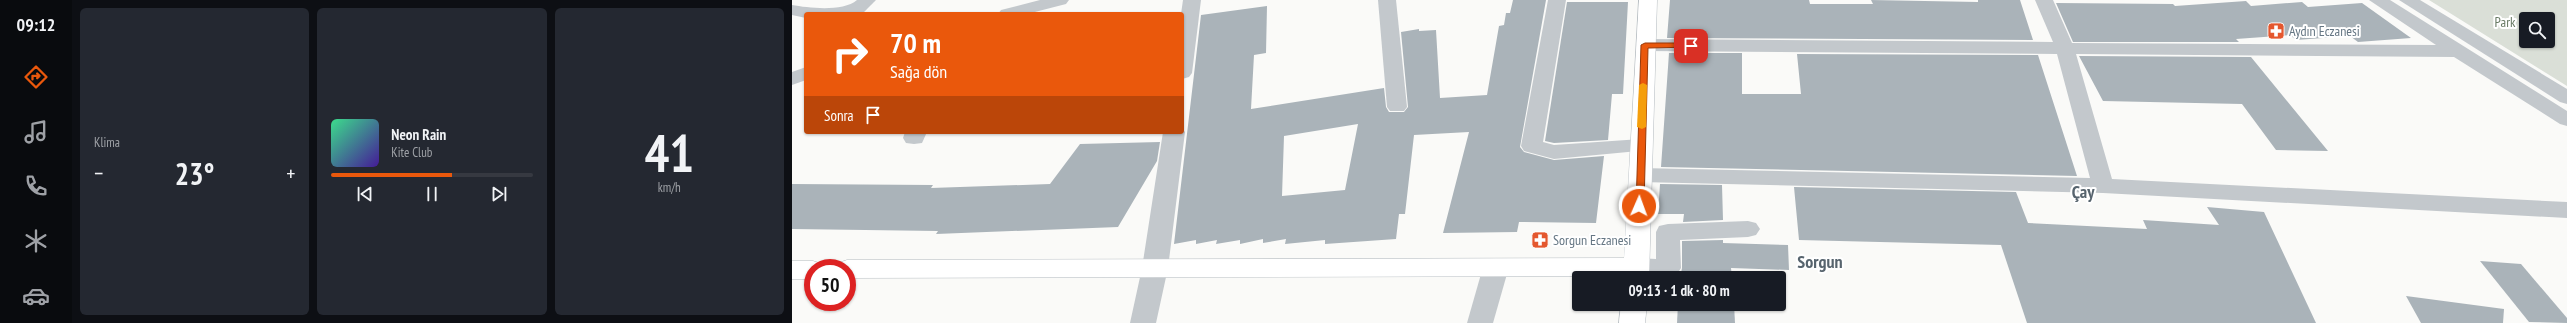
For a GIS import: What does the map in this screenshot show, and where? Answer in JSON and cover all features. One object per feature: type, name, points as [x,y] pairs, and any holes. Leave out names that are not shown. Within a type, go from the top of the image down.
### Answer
[{"type":"main road","points":[[1636,271],[1648,0]]},
{"type":"main road","points":[[856,269],[1496,267],[1589,271]]},
{"type":"main road","points":[[792,270],[804,270]]},
{"type":"main road","points":[[1632,323],[1633,311]]},
{"type":"street","points":[[1015,12],[1060,0]]},
{"type":"street","points":[[1184,58],[1192,0]]},
{"type":"street","points":[[1387,0],[1397,107]]},
{"type":"street","points":[[1557,0],[1532,146],[1554,152],[1641,145]]},
{"type":"street","points":[[2044,0],[2064,48],[2103,186]]},
{"type":"street","points":[[2378,0],[2567,120]]},
{"type":"street","points":[[2408,0],[2567,98]]},
{"type":"street","points":[[832,12],[861,8]]},
{"type":"street","points":[[792,10],[804,12]]},
{"type":"street","points":[[1645,45],[2457,51]]},
{"type":"street","points":[[792,79],[804,74]]},
{"type":"street","points":[[1144,323],[1155,268],[1174,134]]},
{"type":"street","points":[[1640,175],[2103,186],[2567,210]]},
{"type":"street","points":[[1649,271],[1668,268],[1668,232],[1748,228]]},
{"type":"street","points":[[1480,323],[1496,267]]},
{"type":"green space","name":"Park","points":[[2429,0],[2567,0],[2567,86]]},
{"type":"building","points":[[1513,0],[1546,0],[1520,147],[1524,152],[1554,160],[1604,156],[1596,223],[1519,222],[1517,232],[1443,233],[1469,132],[1414,135],[1405,214],[1399,214],[1396,239],[1325,244],[1325,240],[1285,244],[1286,239],[1263,243],[1263,239],[1240,244],[1240,240],[1216,244],[1217,240],[1196,244],[1196,240],[1174,244],[1201,15],[1267,6],[1266,53],[1254,55],[1251,109],[1384,88],[1386,107],[1389,112],[1404,112],[1408,107],[1401,32],[1419,29],[1419,31],[1436,30],[1440,98],[1487,95],[1499,26],[1504,25],[1506,13],[1510,13]],"holes":[[[1358,124],[1345,190],[1282,196],[1284,136]]]},
{"type":"building","points":[[1670,0],[1809,0],[1810,4],[1873,4],[1871,0],[1978,2],[1978,0],[2020,0],[2033,40],[1667,38]]},
{"type":"building","points":[[2246,1],[2251,6],[2302,2],[2308,7],[2362,3],[2411,38],[2358,42],[2350,36],[2296,40],[2290,35],[2236,39],[2239,42],[2073,42],[2056,3],[2173,4],[2175,6]]},
{"type":"building","points":[[1567,2],[1628,2],[1623,94],[1612,94],[1608,140],[1554,143],[1545,141]]},
{"type":"building","points":[[1669,53],[1742,53],[1742,94],[1801,94],[1797,54],[2038,55],[2077,176],[1661,167]]},
{"type":"building","points":[[2079,56],[2251,57],[2328,151],[2276,150],[2242,104],[2103,101]]},
{"type":"building","points":[[1160,142],[1157,161],[1118,227],[936,234],[938,231],[792,229],[792,184],[933,185],[931,188],[1050,184],[1080,144]]},
{"type":"building","points":[[1660,184],[1722,185],[1723,220],[1683,222],[1684,214],[1658,214]]},
{"type":"building","points":[[1794,187],[2016,192],[2028,223],[2147,229],[2143,220],[2219,225],[2207,207],[2264,212],[2316,323],[2027,323],[2001,245],[1799,240]]},
{"type":"building","points":[[1723,240],[1723,243],[1788,245],[1789,270],[1731,268],[1731,271],[1681,271],[1682,241]]},
{"type":"building","points":[[2480,261],[2521,264],[2567,318],[2567,323],[2529,322]]},
{"type":"building","points":[[2406,296],[2504,309],[2503,323],[2421,323]]},
{"type":"building","points":[[1678,311],[1734,311],[1735,323],[1677,323]]},
{"type":"slow traffic","points":[[1642,127],[1643,85]]},
{"type":"place","name":"Aydın Eczanesi","points":[[2276,31]]},
{"type":"place","name":"Sorgun Eczanesi","points":[[1540,240]]},
{"type":"district","name":"Çay","points":[[2083,192]]},
{"type":"district","name":"Sorgun","points":[[1820,262]]},
{"type":"route","points":[[1639,206],[1645,45],[1691,46]]}]
